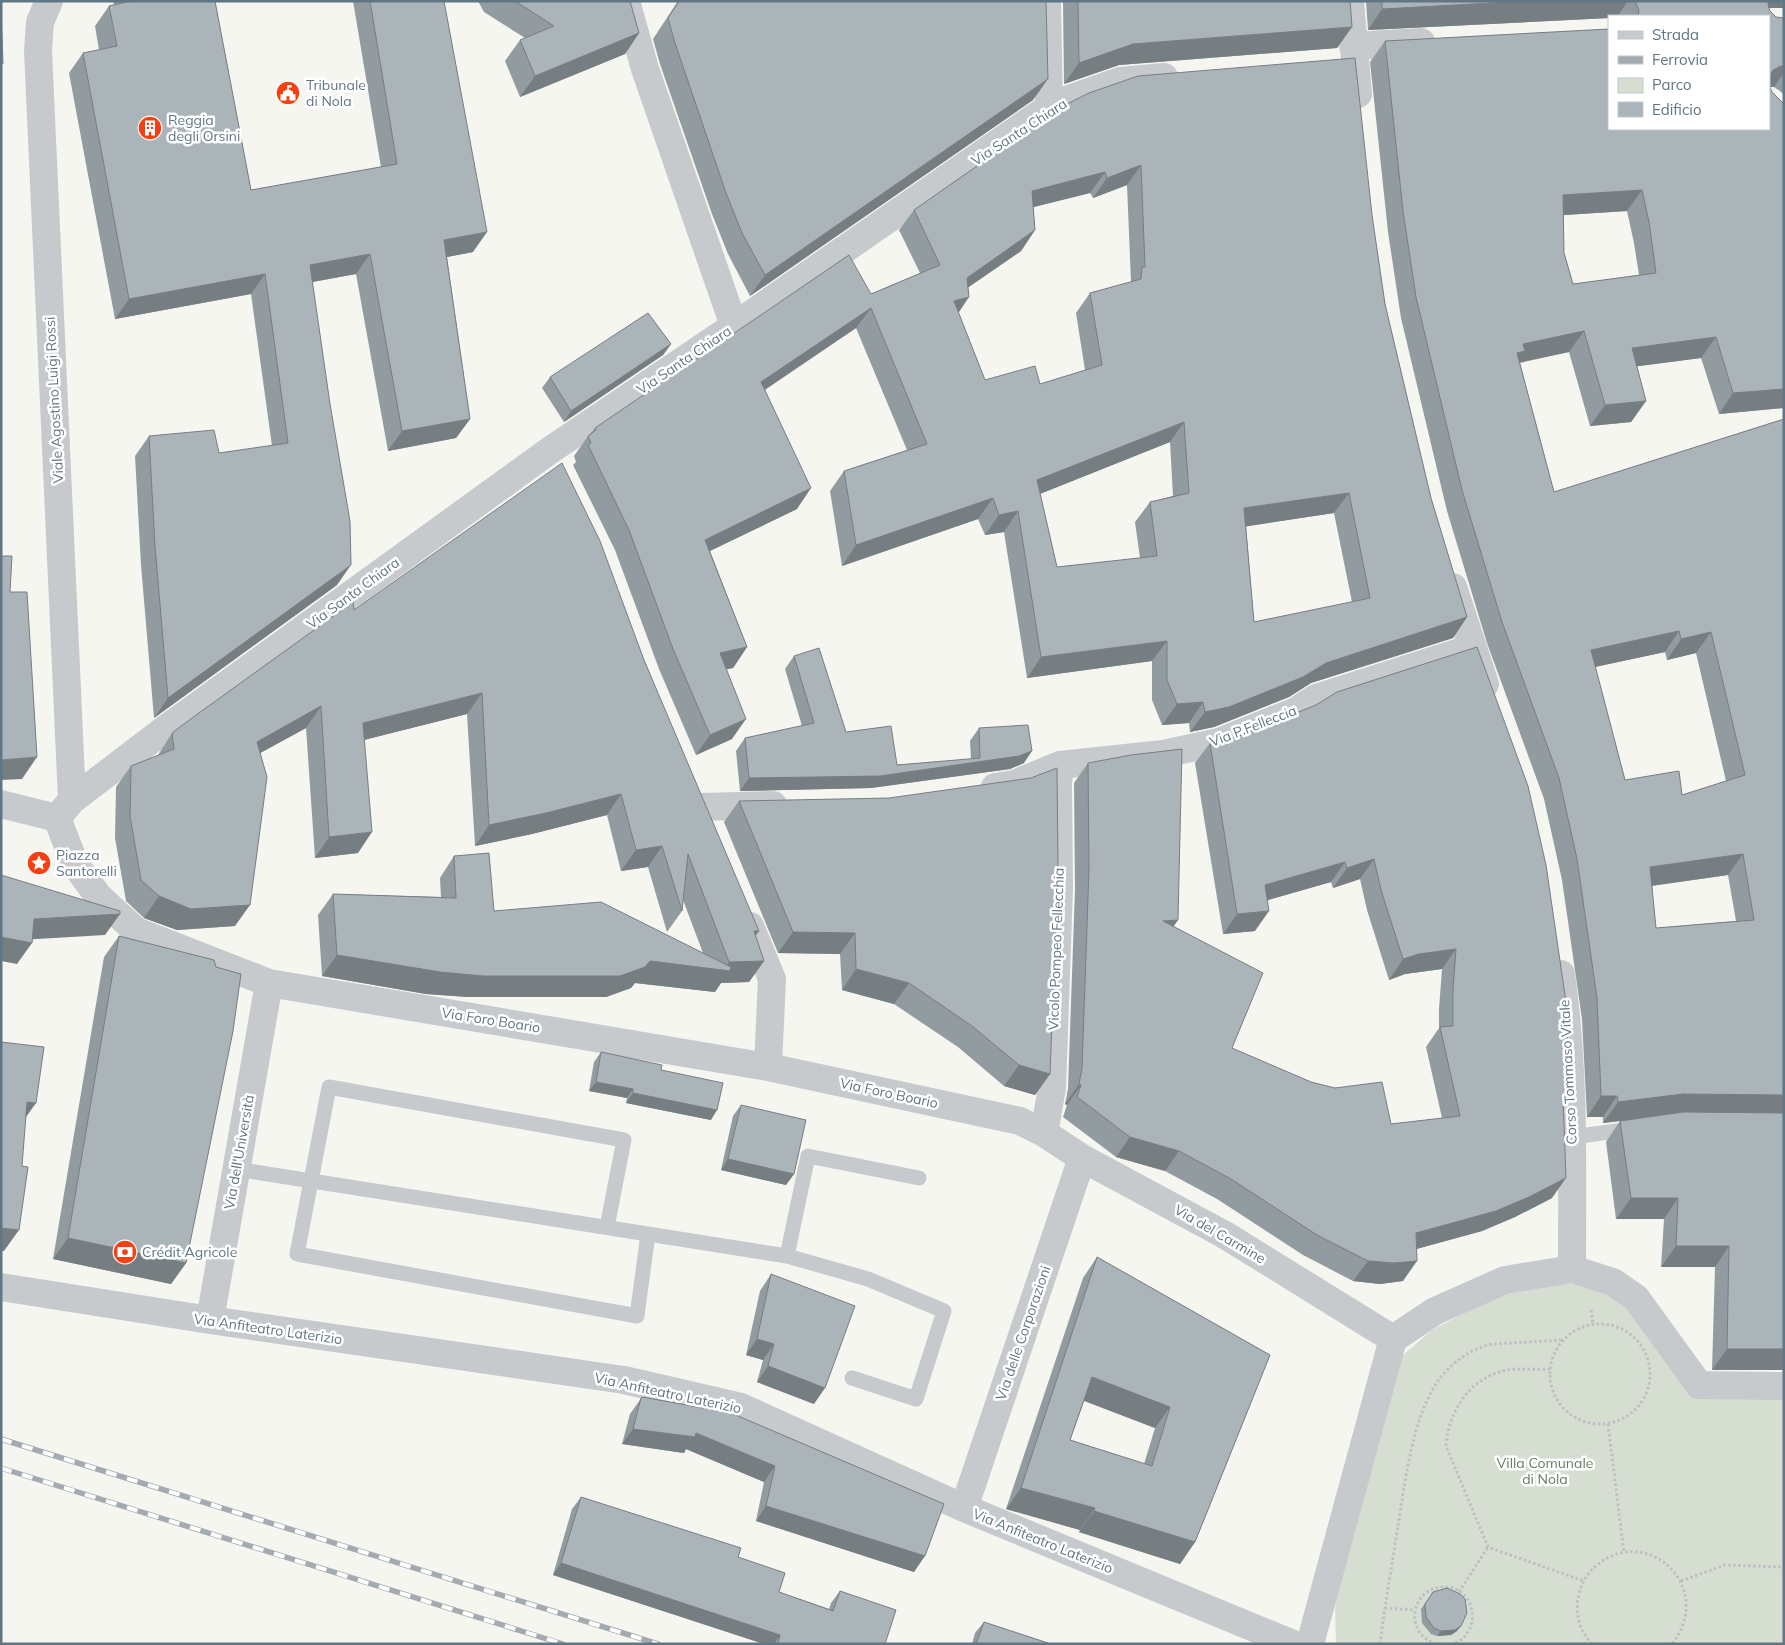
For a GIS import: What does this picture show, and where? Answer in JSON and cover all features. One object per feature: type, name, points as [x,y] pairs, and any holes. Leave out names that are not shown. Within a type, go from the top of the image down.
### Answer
[{"type":"street","name":"Viale Agostino Luigi Rossi","points":[[49,1],[40,22],[38,51],[64,809]]},
{"type":"street","points":[[626,1],[645,69],[734,326]]},
{"type":"street","points":[[1047,1],[1049,109]]},
{"type":"street","points":[[1350,1],[1347,57],[1361,119]]},
{"type":"street","points":[[1347,57],[1441,41]]},
{"type":"street","name":"Via Santa Chiara","points":[[64,809],[168,727],[554,461],[734,326],[1049,109],[1069,99],[1120,80],[1189,75]]},
{"type":"street","points":[[1445,561],[1472,648],[1492,702]]},
{"type":"street","name":"Via P.Felleccia","points":[[967,791],[1014,784],[1060,765],[1163,754],[1219,742],[1296,711],[1316,698],[1472,648]]},
{"type":"street","name":"Vicolo Pompeo Fellecchia","points":[[1044,1133],[1052,1088],[1059,888],[1058,783],[1060,765]]},
{"type":"street","points":[[690,780],[712,834]]},
{"type":"street","points":[[1,804],[64,809]]},
{"type":"street","points":[[701,807],[796,805]]},
{"type":"street","name":"Via Foro Boario","points":[[64,809],[75,864],[98,896],[136,931],[269,983],[768,1066],[1020,1121],[1044,1133]]},
{"type":"street","points":[[742,906],[772,979],[768,1066]]},
{"type":"street","name":"Corso Tommaso Vitale","points":[[1557,947],[1568,1021],[1572,1137],[1572,1269]]},
{"type":"street","name":"Via dell'Università","points":[[210,1320],[269,983]]},
{"type":"street","name":"Via del Carmine","points":[[1044,1133],[1082,1158],[1224,1235],[1394,1339]]},
{"type":"street","name":"Via delle Corporazioni","points":[[964,1508],[1082,1158]]},
{"type":"street","points":[[1310,1644],[1394,1339],[1435,1311],[1505,1280],[1572,1269],[1613,1282],[1636,1298],[1700,1385],[1784,1386]]},
{"type":"street","name":"Via Anfiteatro Laterizio","points":[[1,1287],[210,1320],[624,1380],[741,1408],[964,1508],[1293,1644]]},
{"type":"lane","points":[[608,1227],[624,1140],[329,1087],[297,1254],[637,1316],[648,1234]]},
{"type":"lane","points":[[1572,1137],[1649,1126]]},
{"type":"lane","points":[[788,1256],[808,1156],[919,1178]]},
{"type":"lane","points":[[236,1169],[788,1256],[868,1279],[944,1311],[916,1399],[852,1378]]},
{"type":"path","points":[[1593,1324],[1610,1324],[1626,1330],[1639,1342],[1648,1356],[1651,1373],[1648,1390],[1640,1404],[1629,1416],[1608,1424],[1598,1425],[1582,1421],[1568,1413],[1557,1401],[1551,1386],[1550,1369],[1554,1353],[1563,1340],[1576,1330],[1593,1324]]},
{"type":"path","points":[[1380,1644],[1409,1457],[1423,1412],[1440,1378],[1455,1362],[1481,1346],[1563,1340]]},
{"type":"path","points":[[1550,1369],[1507,1370],[1486,1378],[1468,1392],[1452,1415],[1447,1431],[1446,1446],[1488,1547],[1584,1581]]},
{"type":"path","points":[[1608,1424],[1624,1553]]},
{"type":"path","points":[[1459,1592],[1488,1547]]},
{"type":"path","points":[[1592,1644],[1579,1623],[1577,1605],[1580,1588],[1590,1572],[1603,1560],[1624,1553],[1638,1552],[1655,1557],[1670,1567],[1681,1581],[1687,1598],[1686,1616],[1680,1633],[1672,1644]]},
{"type":"path","points":[[1681,1581],[1725,1564],[1784,1568]]},
{"type":"path","points":[[1436,1644],[1423,1636],[1418,1629],[1415,1620],[1415,1610],[1425,1594],[1443,1587],[1459,1592],[1468,1600],[1472,1609],[1473,1619],[1470,1628],[1458,1643],[1453,1644]]},
{"type":"path","points":[[1385,1608],[1415,1610]]},
{"type":"green space","name":"Villa Comunale di Nola","points":[[1560,1283],[1595,1285],[1616,1293],[1698,1389],[1784,1390],[1784,1644],[1336,1644],[1335,1609],[1343,1559],[1390,1392],[1403,1355],[1432,1330],[1475,1307],[1506,1294]]},
{"type":"building","points":[[131,1],[215,1],[251,190],[397,164],[370,1],[444,1],[487,232],[444,240],[470,419],[402,431],[370,254],[310,265],[330,404],[350,521],[351,565],[168,698],[155,546],[149,436],[214,430],[219,453],[288,443],[265,274],[129,299],[83,53],[117,46],[109,6]]},
{"type":"building","points":[[515,1],[630,1],[639,33],[535,76],[520,40],[554,26]]},
{"type":"building","points":[[679,1],[1046,1],[1048,79],[765,275],[742,233],[726,193],[675,43],[668,18]]},
{"type":"building","points":[[1078,1],[1350,1],[1352,27],[1133,44],[1079,63]]},
{"type":"building","points":[[1382,1],[1528,1],[1382,9]]},
{"type":"building","points":[[1634,1],[1769,1],[1770,11],[1776,17],[1784,18],[1784,66],[1773,70],[1770,75],[1770,15],[1638,15],[1639,11]]},
{"type":"building","points":[[1,10],[3,64],[1,64]]},
{"type":"building","points":[[1608,29],[1608,130],[1770,130],[1770,87],[1784,104],[1784,389],[1733,393],[1716,337],[1632,348],[1646,401],[1605,405],[1584,331],[1523,344],[1525,351],[1517,353],[1554,492],[1784,419],[1784,1095],[1683,1094],[1618,1102],[1617,1096],[1601,1096],[1597,998],[1577,859],[1559,778],[1502,622],[1462,490],[1416,297],[1403,211],[1385,41]],"holes":[[[1642,190],[1649,222],[1656,273],[1573,284],[1564,253],[1563,195]],[[1679,631],[1681,639],[1711,632],[1745,775],[1682,795],[1679,771],[1625,780],[1591,650]],[[1743,854],[1754,920],[1656,928],[1650,867]]]},
{"type":"building","points":[[1355,58],[1372,215],[1385,304],[1431,498],[1467,617],[1326,663],[1303,677],[1229,707],[1205,712],[1203,702],[1177,704],[1167,680],[1167,641],[1041,657],[1018,511],[999,515],[993,498],[856,545],[844,471],[927,444],[871,308],[761,382],[811,488],[705,540],[747,647],[720,653],[746,719],[710,735],[673,649],[629,530],[588,445],[591,443],[588,436],[596,430],[595,428],[849,255],[871,294],[940,265],[914,210],[1063,106],[1089,93],[1138,76]],"holes":[[[1141,165],[1145,267],[1142,267],[1141,279],[1090,293],[1102,365],[1040,384],[1035,366],[985,380],[954,301],[969,297],[967,278],[1035,230],[1032,191],[1105,172],[1107,178]],[[1184,422],[1189,493],[1150,502],[1157,556],[1057,567],[1037,480]],[[1349,493],[1370,598],[1254,622],[1244,508]]]},
{"type":"building","points":[[648,313],[671,344],[571,411],[550,377]]},
{"type":"building","points":[[562,463],[600,541],[644,660],[759,931],[754,931],[764,961],[729,962],[688,854],[682,911],[662,846],[636,850],[621,794],[489,825],[482,693],[363,723],[372,832],[329,837],[321,706],[257,742],[267,777],[250,905],[191,909],[159,896],[141,880],[130,816],[131,766],[174,749],[172,733],[192,718],[353,602],[354,610]]},
{"type":"building","points":[[1,556],[12,556],[10,592],[27,592],[37,757],[1,760]]},
{"type":"building","points":[[1477,647],[1528,786],[1546,865],[1566,1002],[1570,1098],[1563,1098],[1566,1178],[1496,1211],[1416,1233],[1417,1261],[1394,1263],[1368,1261],[1317,1235],[1231,1179],[1179,1151],[1130,1137],[1077,1097],[1081,1085],[1079,1084],[1082,1068],[1089,868],[1088,763],[1131,755],[1182,749],[1178,920],[1163,921],[1263,973],[1232,1048],[1311,1082],[1335,1088],[1382,1082],[1391,1124],[1460,1116],[1440,1027],[1453,1026],[1456,949],[1419,954],[1403,959],[1381,890],[1374,859],[1347,868],[1345,862],[1265,885],[1269,911],[1237,914],[1210,743],[1239,736],[1316,705],[1337,692]]},
{"type":"building","points":[[819,648],[846,732],[891,726],[897,765],[980,758],[979,728],[1028,725],[1032,751],[1019,756],[880,776],[749,778],[745,738],[814,723],[794,656]]},
{"type":"building","points":[[1057,768],[1058,867],[1050,1074],[1019,1065],[972,1026],[909,983],[856,969],[855,933],[793,932],[739,801],[889,798],[1031,778]]},
{"type":"building","points":[[489,853],[494,911],[601,902],[731,967],[730,971],[650,961],[645,967],[620,976],[483,976],[440,972],[337,955],[333,894],[456,898],[454,856]]},
{"type":"building","points":[[1,875],[120,911],[120,914],[34,919],[32,943],[1,937]]},
{"type":"building","points":[[119,936],[214,960],[216,967],[241,974],[233,1031],[186,1263],[68,1238]]},
{"type":"building","points":[[1,1042],[44,1047],[36,1103],[27,1102],[22,1166],[28,1167],[19,1230],[1,1228]]},
{"type":"building","points":[[601,1052],[662,1065],[661,1070],[723,1083],[717,1110],[633,1093],[633,1089],[596,1082]]},
{"type":"building","points":[[741,1105],[806,1120],[794,1174],[728,1159]]},
{"type":"building","points":[[1683,1112],[1784,1113],[1784,1349],[1727,1349],[1729,1246],[1676,1246],[1678,1198],[1631,1198],[1620,1121]]},
{"type":"building","points":[[1097,1257],[1270,1355],[1195,1542],[1094,1511],[1095,1508],[1021,1488]],"holes":[[[1092,1377],[1170,1407],[1152,1466],[1070,1440]]]},
{"type":"building","points":[[771,1274],[855,1306],[825,1388],[768,1366],[774,1344],[757,1339]]},
{"type":"building","points":[[642,1397],[731,1413],[944,1504],[925,1556],[766,1506],[775,1466],[696,1433],[695,1437],[633,1429]]},
{"type":"building","points":[[581,1497],[741,1548],[738,1557],[785,1573],[779,1592],[833,1611],[840,1591],[896,1610],[885,1644],[778,1644],[780,1635],[561,1563]]},
{"type":"building","points":[[1447,1588],[1460,1594],[1465,1599],[1467,1613],[1461,1626],[1455,1630],[1441,1631],[1434,1628],[1426,1617],[1425,1604],[1433,1592]]},
{"type":"building","points":[[984,1622],[1051,1644],[976,1644]]},
{"type":"railway","points":[[1,1439],[658,1644]]},
{"type":"railway","points":[[1,1468],[563,1644]]},
{"type":"place","name":"Tribunale di Nola","points":[[288,93]]},
{"type":"place","name":"Reggia degli Orsini","points":[[150,128]]},
{"type":"place","name":"Piazza Santorelli","points":[[39,863]]},
{"type":"place","name":"Crédit Agricole","points":[[125,1252]]}]
